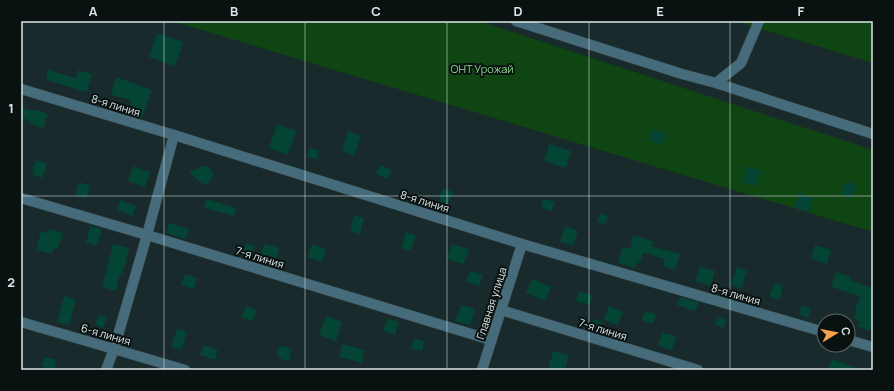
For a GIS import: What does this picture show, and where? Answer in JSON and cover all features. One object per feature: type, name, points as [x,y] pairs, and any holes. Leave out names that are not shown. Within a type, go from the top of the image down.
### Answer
[{"type":"street","points":[[516,21],[682,74],[716,83],[873,134]]},
{"type":"street","points":[[716,83],[740,63],[759,21]]},
{"type":"street","name":"8-я линия","points":[[21,89],[174,135],[522,244],[816,330]]},
{"type":"street","points":[[106,370],[114,348],[147,235],[174,135]]},
{"type":"street","name":"7-я линия","points":[[21,198],[491,340]]},
{"type":"street","name":"Главная улица","points":[[482,370],[522,244]]},
{"type":"street","name":"7-я линия","points":[[501,310],[698,370]]},
{"type":"street","name":"6-я линия","points":[[21,322],[185,370]]},
{"type":"street","points":[[856,342],[873,347]]},
{"type":"green space","name":"ОНТ Урожай","points":[[172,21],[479,21],[873,150],[873,232]]},
{"type":"green space","points":[[735,21],[873,21],[873,63]]},
{"type":"building","points":[[157,33],[183,42],[175,66],[149,57]]},
{"type":"building","points":[[48,70],[76,78],[78,70],[92,74],[87,92],[46,80]]},
{"type":"building","points":[[116,77],[152,90],[142,118],[127,113],[131,100],[111,95]]},
{"type":"building","points":[[21,107],[48,114],[43,128],[29,123],[29,120],[21,118]]},
{"type":"building","points":[[277,124],[296,131],[288,155],[269,148]]},
{"type":"building","points":[[652,129],[666,134],[662,145],[648,140]]},
{"type":"building","points":[[348,131],[361,136],[354,156],[342,151]]},
{"type":"building","points":[[549,144],[571,151],[566,168],[544,161]]},
{"type":"building","points":[[309,148],[319,150],[317,159],[307,157]]},
{"type":"building","points":[[36,160],[47,164],[42,178],[33,175],[34,171],[32,170]]},
{"type":"building","points":[[380,165],[392,170],[387,179],[376,174]]},
{"type":"building","points":[[133,166],[150,172],[145,187],[128,181]]},
{"type":"building","points":[[206,166],[211,169],[213,175],[211,180],[206,185],[200,182],[189,172]]},
{"type":"building","points":[[747,166],[761,171],[756,186],[742,182]]},
{"type":"building","points":[[846,181],[856,185],[851,198],[841,194]]},
{"type":"building","points":[[79,182],[90,186],[86,198],[75,195]]},
{"type":"building","points":[[443,188],[453,192],[447,206],[438,203]]},
{"type":"building","points":[[799,193],[813,198],[808,212],[794,207]]},
{"type":"building","points":[[207,199],[236,208],[234,216],[204,208]]},
{"type":"building","points":[[543,199],[555,202],[552,211],[541,208]]},
{"type":"building","points":[[120,200],[136,206],[133,216],[117,210]]},
{"type":"building","points":[[600,213],[608,216],[605,225],[597,222]]},
{"type":"building","points":[[354,215],[364,218],[360,234],[350,231]]},
{"type":"building","points":[[169,223],[189,229],[186,239],[166,233]]},
{"type":"building","points":[[90,226],[102,229],[97,246],[86,243]]},
{"type":"building","points":[[565,226],[578,231],[573,246],[560,242]]},
{"type":"building","points":[[49,229],[63,233],[58,249],[54,248],[52,254],[36,250],[41,231],[48,233]]},
{"type":"building","points":[[406,232],[416,235],[411,251],[401,248]]},
{"type":"building","points":[[633,235],[653,241],[651,246],[680,254],[675,270],[663,266],[665,259],[643,253],[640,263],[637,262],[635,268],[618,263],[623,247],[630,249]]},
{"type":"building","points":[[246,243],[255,246],[251,259],[242,256]]},
{"type":"building","points":[[113,244],[129,248],[116,291],[102,287]]},
{"type":"building","points":[[264,244],[279,248],[276,259],[261,255]]},
{"type":"building","points":[[312,244],[326,249],[322,262],[308,257]]},
{"type":"building","points":[[452,244],[469,249],[464,264],[447,259]]},
{"type":"building","points":[[815,245],[831,250],[827,264],[811,258]]},
{"type":"building","points":[[700,267],[715,271],[711,286],[695,281]]},
{"type":"building","points":[[737,267],[747,271],[741,289],[731,285]]},
{"type":"building","points":[[470,271],[483,275],[479,286],[466,281]]},
{"type":"building","points":[[836,272],[851,277],[850,280],[873,288],[873,322],[870,331],[857,326],[859,321],[856,320],[855,310],[860,296],[831,287]]},
{"type":"building","points":[[185,274],[197,278],[194,289],[181,285]]},
{"type":"building","points":[[532,279],[551,287],[545,301],[526,293]]},
{"type":"building","points":[[775,283],[783,286],[780,300],[769,296]]},
{"type":"building","points":[[579,291],[593,295],[590,305],[576,301]]},
{"type":"building","points":[[64,296],[76,300],[69,326],[57,322]]},
{"type":"building","points":[[680,297],[699,302],[695,311],[677,305]]},
{"type":"building","points":[[461,305],[475,309],[470,325],[455,321]]},
{"type":"building","points":[[802,305],[811,308],[808,318],[799,314]]},
{"type":"building","points":[[246,306],[257,310],[252,321],[241,317]]},
{"type":"building","points":[[609,306],[623,312],[618,325],[604,320]]},
{"type":"building","points":[[645,311],[656,315],[653,324],[642,320]]},
{"type":"building","points":[[99,314],[107,317],[103,328],[95,325]]},
{"type":"building","points":[[326,316],[342,322],[336,341],[319,335]]},
{"type":"building","points":[[718,317],[726,320],[723,328],[715,325]]},
{"type":"building","points":[[388,318],[399,322],[395,335],[383,331]]},
{"type":"building","points":[[593,319],[603,322],[600,332],[590,329]]},
{"type":"building","points":[[177,329],[187,332],[181,350],[171,347]]},
{"type":"building","points":[[662,333],[676,336],[672,350],[658,346]]},
{"type":"building","points":[[414,338],[424,341],[422,351],[411,349]]},
{"type":"building","points":[[342,344],[365,350],[362,363],[339,357]]},
{"type":"building","points":[[204,345],[218,350],[215,360],[200,355]]},
{"type":"building","points":[[282,346],[292,349],[289,361],[278,358],[279,356],[277,355],[279,347]]},
{"type":"building","points":[[553,351],[569,355],[565,370],[548,370]]},
{"type":"building","points":[[44,357],[56,360],[54,370],[42,366]]},
{"type":"building","points":[[832,359],[859,369],[859,370],[828,370]]}]
